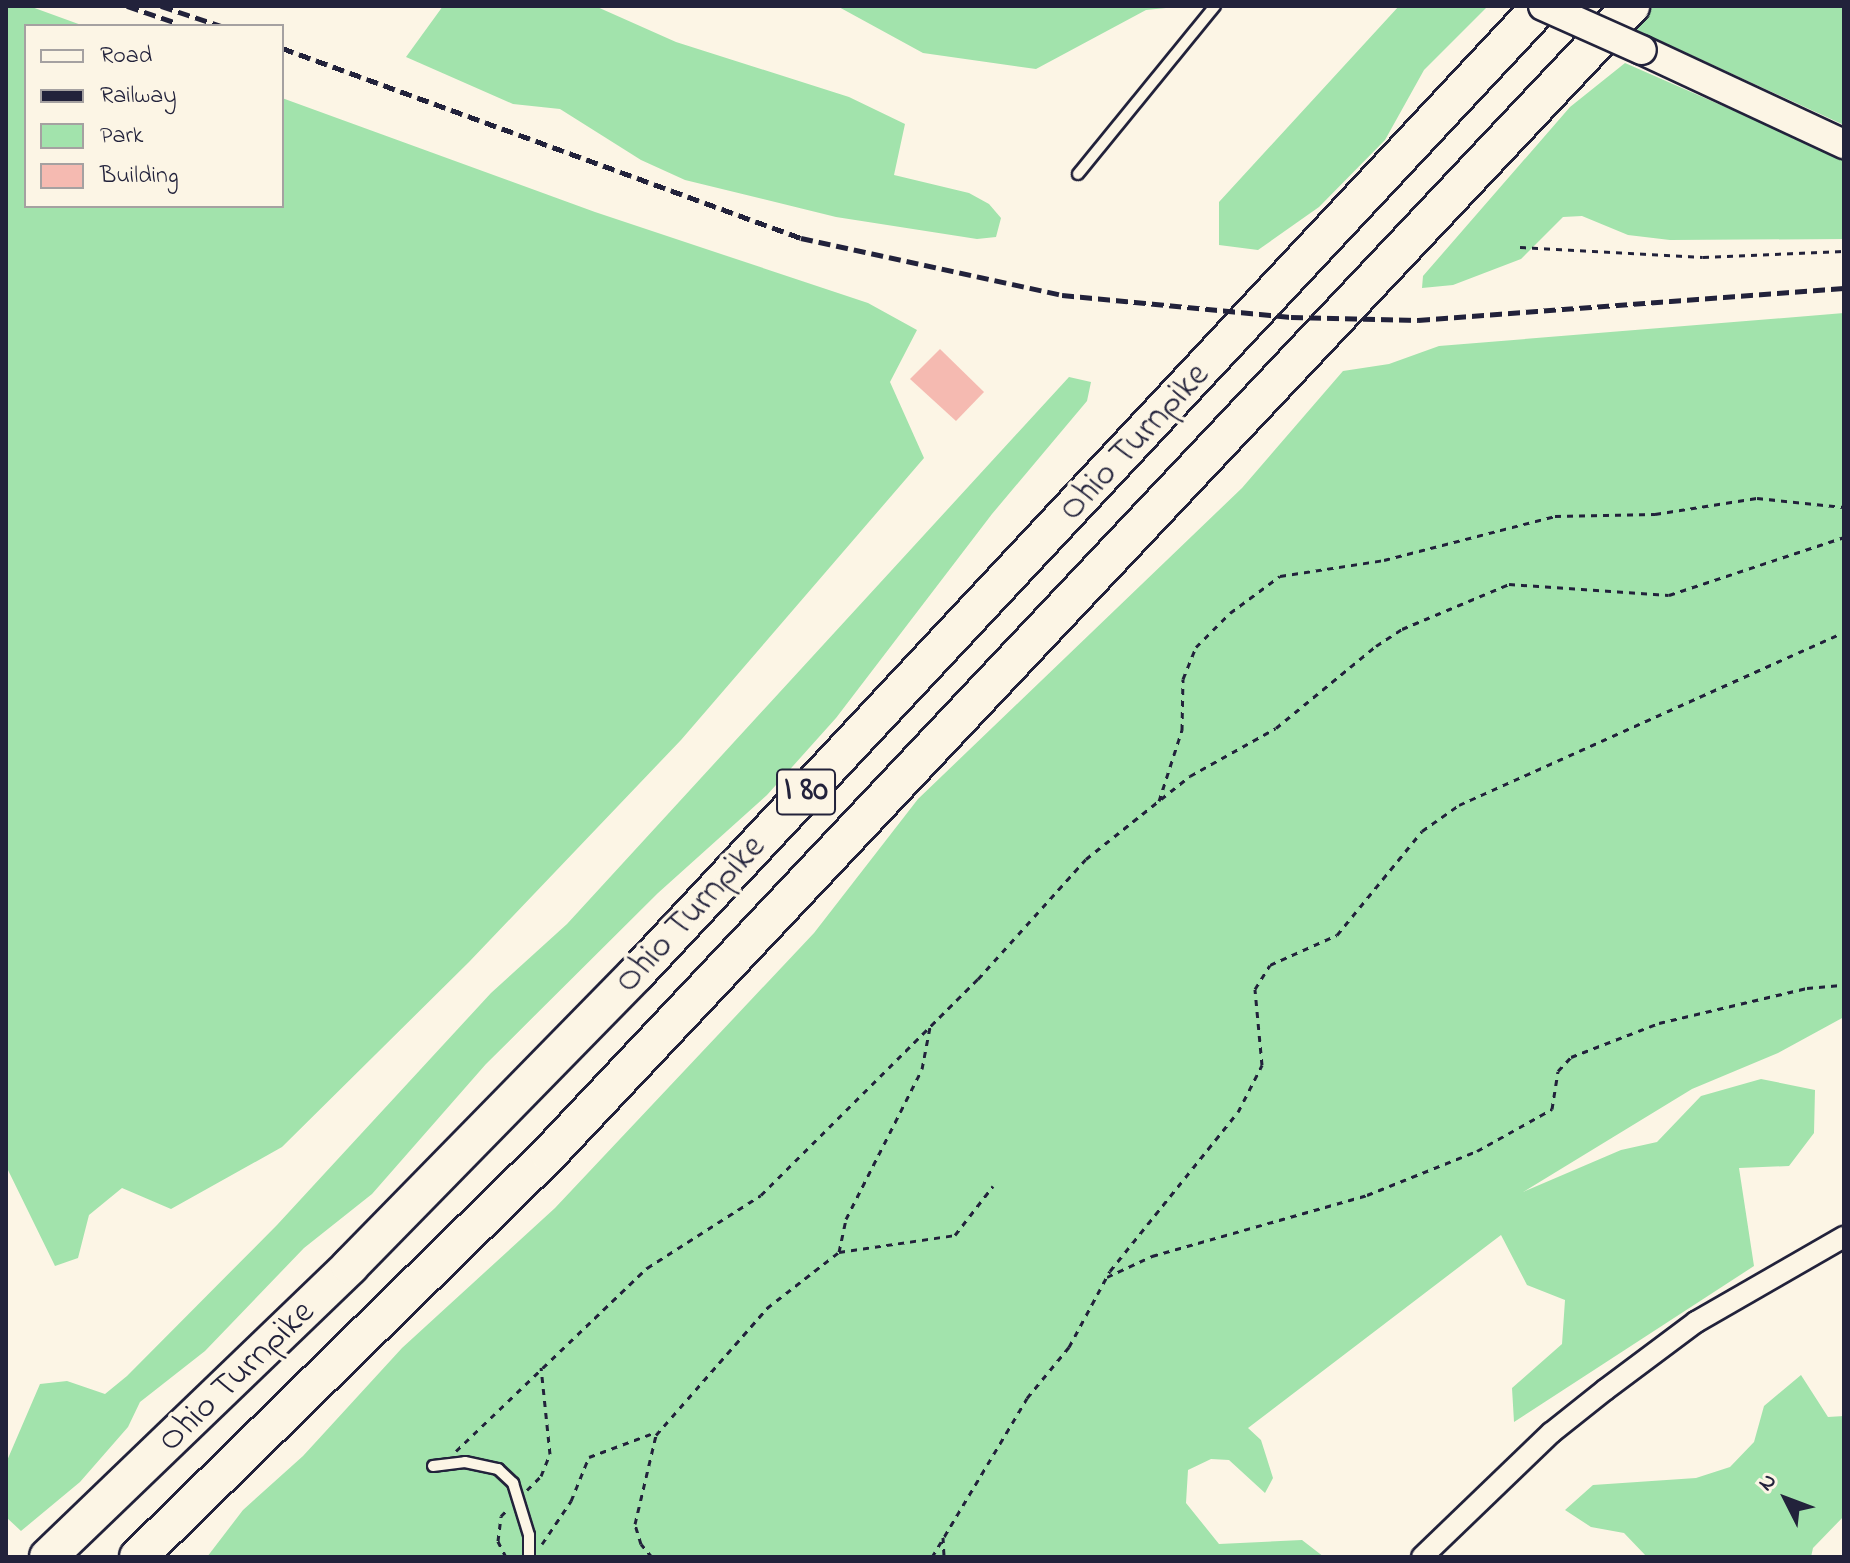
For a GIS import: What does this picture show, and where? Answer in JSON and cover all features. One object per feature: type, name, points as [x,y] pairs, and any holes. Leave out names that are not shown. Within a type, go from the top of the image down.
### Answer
[{"type":"highway","name":"Ohio Turnpike","points":[[48,1557],[350,1266],[561,1051],[1542,6]]},
{"type":"highway","name":"Ohio Turnpike","points":[[138,1557],[549,1154],[1631,6]]},
{"type":"street","points":[[1542,6],[1844,144]]},
{"type":"street","points":[[1422,1557],[1509,1471],[1605,1390],[1696,1322],[1844,1237]]},
{"type":"lane","points":[[1078,174],[1215,6]]},
{"type":"lane","points":[[437,1466],[465,1462],[498,1469],[513,1483],[529,1535],[529,1557]]},
{"type":"path","points":[[1520,247],[1703,257],[1844,251]]},
{"type":"path","points":[[1159,801],[1182,730],[1183,679],[1196,647],[1230,613],[1280,576],[1384,560],[1555,516],[1655,514],[1757,498],[1844,507]]},
{"type":"path","points":[[437,1466],[647,1268],[761,1195],[930,1027],[1086,859],[1159,801],[1235,748],[1276,728],[1402,629],[1509,584],[1669,595],[1844,537]]},
{"type":"path","points":[[932,1557],[1027,1398],[1069,1347],[1107,1277],[1238,1112],[1262,1065],[1255,989],[1270,965],[1337,935],[1422,831],[1459,805],[1844,632]]},
{"type":"path","points":[[1107,1277],[1152,1256],[1367,1195],[1477,1151],[1552,1109],[1558,1071],[1571,1057],[1659,1023],[1807,988],[1844,985]]},
{"type":"path","points":[[839,1252],[846,1219],[922,1069],[930,1027]]},
{"type":"path","points":[[652,1557],[641,1544],[635,1524],[659,1431],[767,1308],[839,1252],[929,1243],[955,1235],[993,1186]]},
{"type":"path","points":[[506,1557],[498,1541],[501,1516],[541,1476],[550,1454],[541,1367]]},
{"type":"path","points":[[542,1545],[571,1501],[589,1457],[603,1447],[659,1431]]},
{"type":"path","points":[[943,1536],[944,1557]]},
{"type":"green space","points":[[6,6],[29,6],[78,24],[24,24],[24,208],[284,208],[284,99],[595,212],[868,303],[917,330],[890,382],[924,458],[681,740],[469,962],[282,1147],[171,1209],[122,1188],[89,1215],[78,1258],[55,1266],[6,1166]]},
{"type":"green space","points":[[443,6],[595,6],[676,42],[849,97],[905,124],[894,175],[969,193],[989,204],[1001,218],[996,237],[977,239],[836,217],[685,180],[641,160],[560,109],[513,104],[406,57]]},
{"type":"green space","points":[[837,6],[1186,6],[1146,10],[1036,69],[923,53]]},
{"type":"green space","points":[[1399,6],[1486,8],[1424,70],[1385,140],[1319,207],[1258,250],[1219,245],[1219,202]]},
{"type":"green space","points":[[1654,6],[1844,6],[1844,125],[1632,28]]},
{"type":"green space","points":[[1625,63],[1844,159],[1844,239],[1670,240],[1628,235],[1582,216],[1563,217],[1521,259],[1453,285],[1422,288],[1423,276],[1570,107]]},
{"type":"green space","points":[[1844,313],[1844,1017],[1778,1053],[1692,1089],[1523,1192],[1621,1150],[1657,1142],[1701,1096],[1761,1079],[1815,1090],[1814,1133],[1789,1166],[1739,1168],[1754,1266],[1514,1422],[1512,1388],[1562,1344],[1565,1300],[1527,1285],[1501,1235],[1248,1428],[1261,1440],[1273,1478],[1265,1493],[1229,1460],[1211,1459],[1188,1470],[1186,1503],[1219,1544],[1302,1540],[1324,1557],[207,1557],[243,1510],[303,1456],[402,1348],[555,1208],[814,933],[918,799],[1242,488],[1343,371],[1389,364],[1439,346]]},
{"type":"green space","points":[[1069,377],[1091,382],[1087,401],[992,514],[836,718],[767,795],[658,893],[486,1064],[372,1194],[304,1248],[205,1351],[140,1402],[128,1427],[80,1482],[21,1531],[6,1517],[6,1463],[40,1384],[67,1381],[105,1394],[127,1376],[277,1225],[491,993],[567,924]]},
{"type":"green space","points":[[1801,1375],[1828,1417],[1844,1416],[1844,1516],[1813,1548],[1811,1557],[1647,1557],[1624,1533],[1591,1527],[1565,1510],[1593,1485],[1696,1478],[1730,1467],[1754,1442],[1764,1406]]},
{"type":"building","points":[[940,349],[984,392],[956,421],[910,379]]},
{"type":"railway","points":[[127,6],[174,22]]},
{"type":"railway","points":[[161,6],[215,24]]},
{"type":"railway","points":[[284,49],[801,238],[1062,295],[1291,317],[1418,320],[1844,288]]}]
